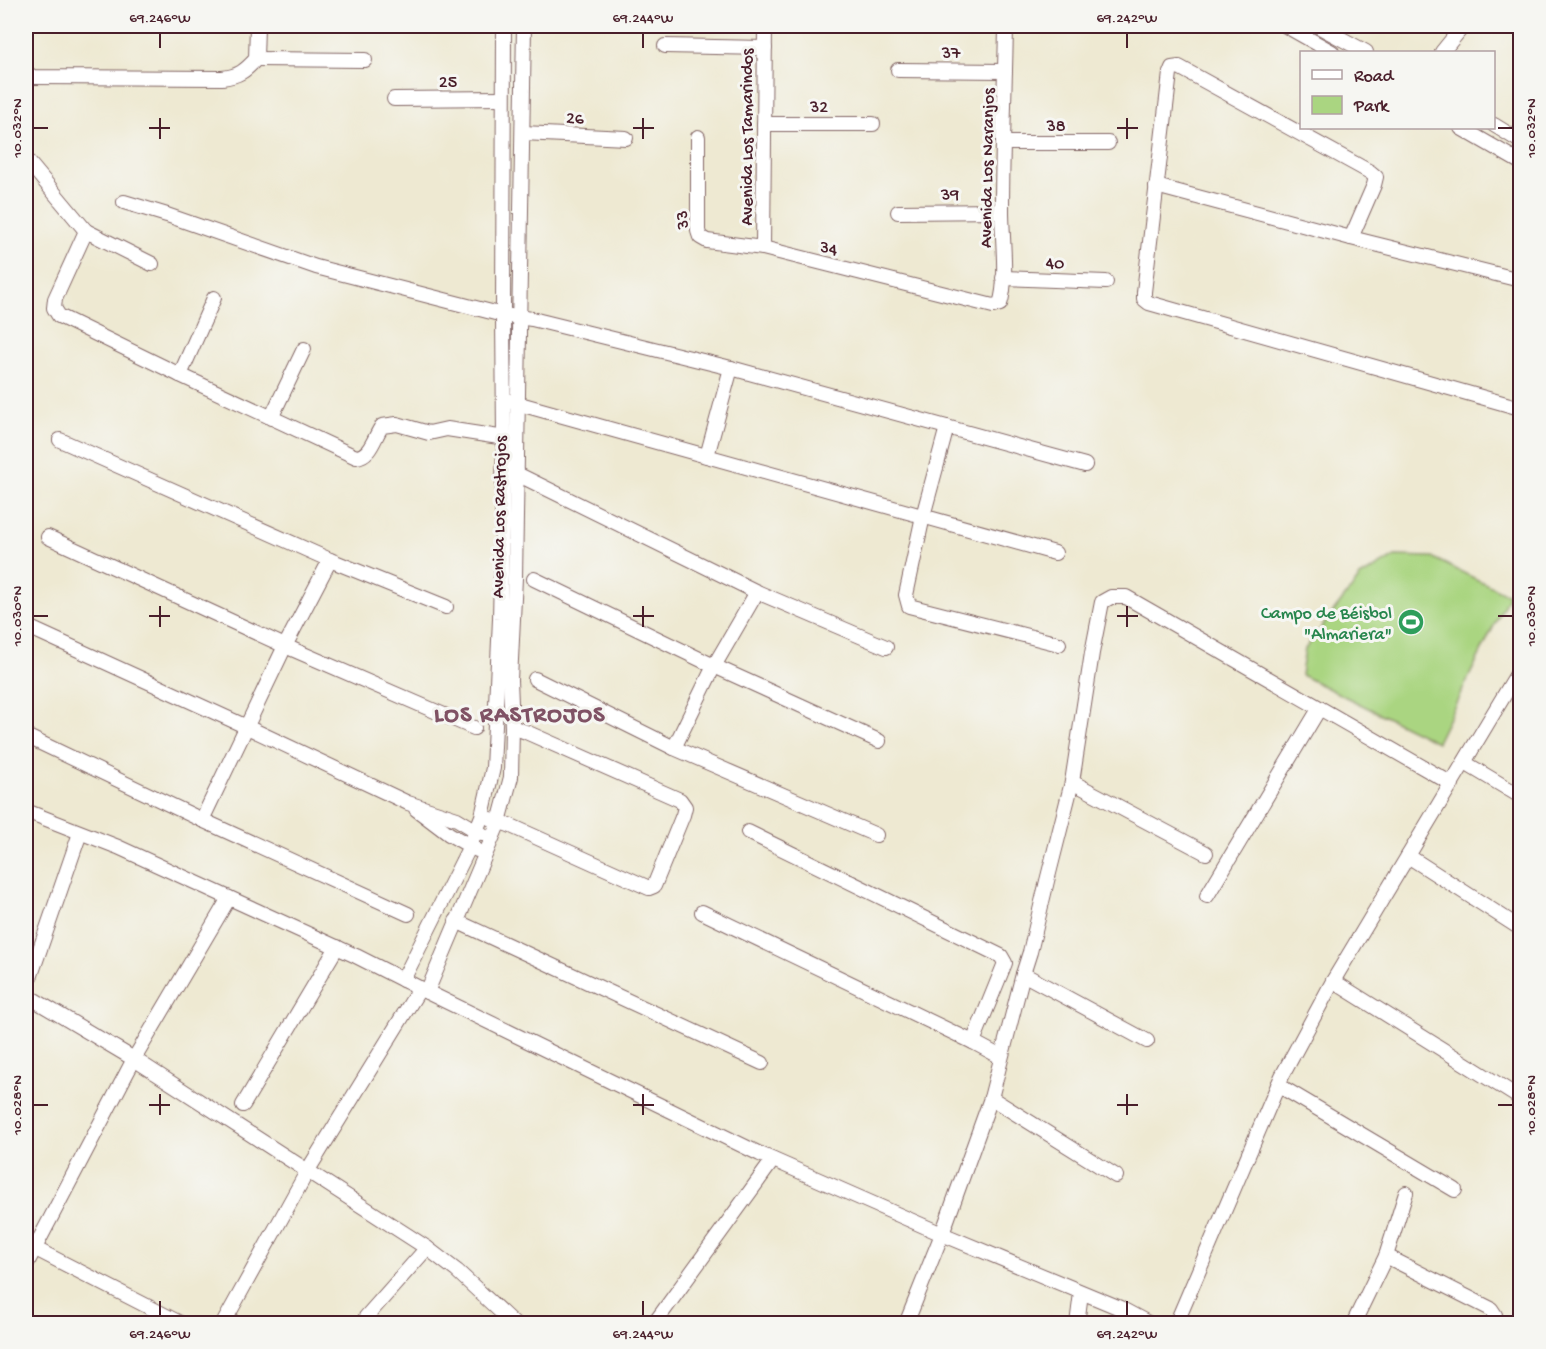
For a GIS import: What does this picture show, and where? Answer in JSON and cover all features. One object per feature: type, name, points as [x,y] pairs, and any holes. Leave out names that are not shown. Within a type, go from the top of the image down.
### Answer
[{"type":"street","points":[[26,73],[33,77],[222,78],[236,76],[256,59],[256,26]]},
{"type":"street","name":"Avenida Los Rastrojos","points":[[403,980],[470,846],[482,816],[494,768],[511,439],[511,401],[503,315],[504,26]]},
{"type":"street","name":"Avenida Los Rastrojos","points":[[511,401],[520,318],[524,26]]},
{"type":"street","name":"Avenida Los Tamarindos","points":[[763,248],[765,26]]},
{"type":"street","name":"Avenida Los Naranjos","points":[[993,306],[1000,304],[1004,279],[1002,211],[1006,26]]},
{"type":"street","points":[[1286,26],[1330,51]]},
{"type":"street","points":[[1318,26],[1364,51]]},
{"type":"street","points":[[1443,51],[1463,26]]},
{"type":"street","points":[[665,46],[765,48]]},
{"type":"street","points":[[256,59],[365,60]]},
{"type":"street","points":[[1351,238],[1376,177],[1179,67],[1172,68],[1144,299],[1149,303],[1521,408]]},
{"type":"street","name":"37","points":[[898,70],[1005,71]]},
{"type":"street","name":"25","points":[[394,99],[503,98]]},
{"type":"street","name":"32","points":[[764,124],[873,124]]},
{"type":"street","points":[[1495,126],[1521,141]]},
{"type":"street","points":[[1463,129],[1521,162]]},
{"type":"street","name":"26","points":[[523,133],[626,138]]},
{"type":"street","name":"33","points":[[698,137],[698,231],[700,237],[707,241],[763,248]]},
{"type":"street","name":"38","points":[[1004,143],[1108,143]]},
{"type":"street","points":[[26,159],[86,231],[152,264]]},
{"type":"street","points":[[1156,186],[1521,280]]},
{"type":"street","points":[[124,202],[316,267],[503,315],[532,319],[730,368],[1084,465]]},
{"type":"street","name":"39","points":[[898,212],[1002,211]]},
{"type":"street","points":[[86,231],[55,299],[54,308],[59,316],[356,457],[363,457],[382,426],[389,424],[429,433],[447,429],[511,439]]},
{"type":"street","name":"34","points":[[763,248],[993,306]]},
{"type":"street","name":"40","points":[[1004,279],[1106,282]]},
{"type":"street","points":[[180,375],[214,298]]},
{"type":"street","points":[[271,418],[304,349]]},
{"type":"street","points":[[707,456],[730,368]]},
{"type":"street","points":[[511,401],[1055,553]]},
{"type":"street","points":[[947,427],[923,516],[906,595],[909,606],[1059,644]]},
{"type":"street","points":[[60,440],[330,560],[446,607]]},
{"type":"street","points":[[510,472],[757,592],[886,647]]},
{"type":"street","name":"Avenida Los Rastrojos","points":[[223,1323],[308,1170],[423,990],[499,822],[511,777],[510,680],[515,578],[510,472]]},
{"type":"street","points":[[48,537],[285,646],[474,728]]},
{"type":"street","points":[[202,820],[285,646],[330,560]]},
{"type":"street","points":[[534,579],[714,666],[879,741]]},
{"type":"street","points":[[674,748],[714,666],[757,592]]},
{"type":"street","points":[[906,1323],[942,1234],[991,1098],[1072,782],[1102,602],[1111,597],[1126,597],[1452,784]]},
{"type":"street","points":[[26,626],[408,803],[457,819],[492,839]]},
{"type":"street","points":[[1176,1323],[1278,1085],[1333,981],[1521,669]]},
{"type":"street","points":[[535,679],[674,748],[876,835]]},
{"type":"street","points":[[1207,896],[1319,709]]},
{"type":"street","points":[[482,816],[509,825],[650,888],[654,886],[683,815],[685,807],[680,800],[512,727]]},
{"type":"street","points":[[26,736],[202,820],[408,914]]},
{"type":"street","points":[[1465,763],[1521,796]]},
{"type":"street","points":[[1072,782],[1206,853]]},
{"type":"street","points":[[408,803],[436,825],[485,855]]},
{"type":"street","points":[[26,811],[118,847],[337,947],[773,1160],[1120,1308],[1150,1323]]},
{"type":"street","points":[[748,832],[1000,956],[1005,963],[973,1042]]},
{"type":"street","points":[[31,975],[80,833]]},
{"type":"street","points":[[1408,856],[1521,927]]},
{"type":"street","points":[[26,1265],[30,1246],[134,1059],[230,898]]},
{"type":"street","points":[[702,912],[1001,1057]]},
{"type":"street","points":[[456,921],[762,1063]]},
{"type":"street","points":[[243,1105],[337,947]]},
{"type":"street","points":[[1023,974],[1147,1041]]},
{"type":"street","points":[[1333,981],[1521,1098]]},
{"type":"street","points":[[26,995],[134,1059],[427,1248],[457,1270],[514,1323]]},
{"type":"street","points":[[1278,1085],[1455,1190]]},
{"type":"street","points":[[991,1098],[1116,1176]]},
{"type":"street","points":[[654,1323],[773,1160]]},
{"type":"street","points":[[1353,1323],[1386,1256],[1406,1193]]},
{"type":"street","points":[[30,1246],[182,1323]]},
{"type":"street","points":[[363,1323],[427,1248]]},
{"type":"street","points":[[1386,1256],[1491,1309],[1495,1315],[1493,1323]]},
{"type":"street","points":[[1077,1323],[1081,1293]]},
{"type":"shaded area","points":[[1520,1292],[1520,1323],[1505,1323]]},
{"type":"green space","name":"Campo de Béisbol \"Almariera\"","points":[[1395,556],[1431,557],[1509,595],[1437,742],[1301,675],[1305,649],[1360,577]]},
{"type":"place","name":"Campo de Béisbol \"Almariera\"","points":[[1411,622]]},
{"type":"district","name":"LOS RASTROJOS","points":[[520,713]]}]
